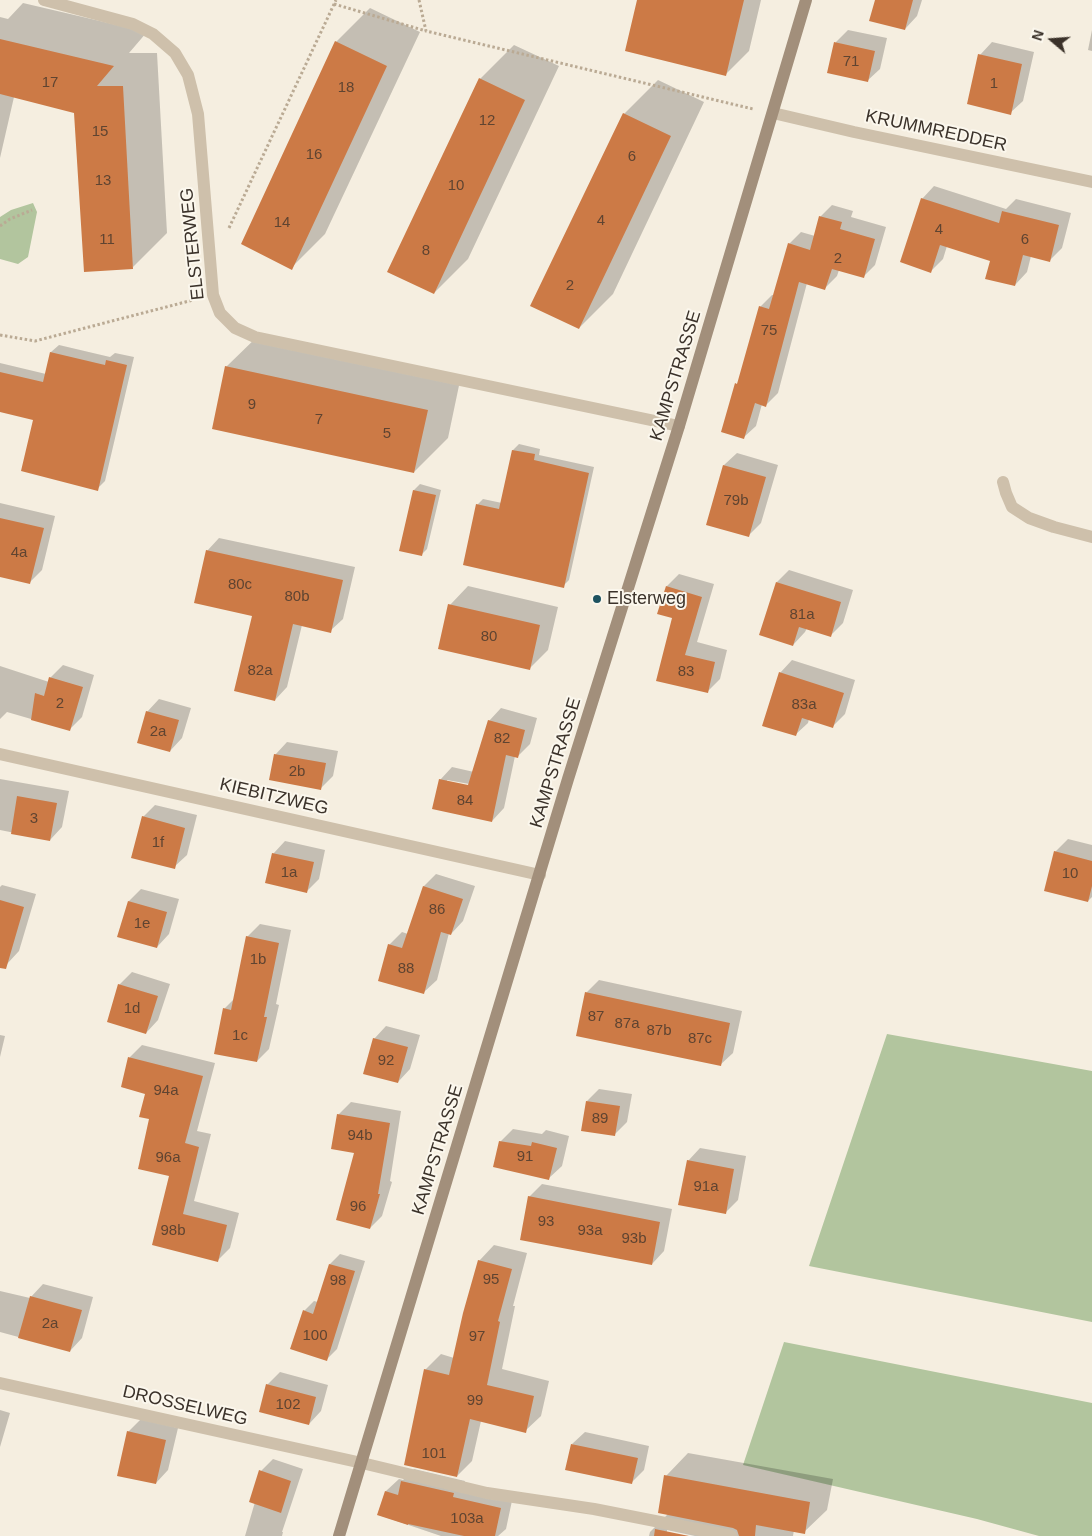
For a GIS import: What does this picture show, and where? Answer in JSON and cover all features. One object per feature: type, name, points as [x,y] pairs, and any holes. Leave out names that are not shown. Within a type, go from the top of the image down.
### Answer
[{"type":"street","name":"ELSTERWEG","points":[[44,0],[133,24],[153,34],[175,53],[188,75],[198,114],[212,295],[220,313],[235,328],[255,337],[679,426]]},
{"type":"street","name":"KAMPSTRASSE","points":[[339,1536],[679,426],[806,0]]},
{"type":"street","name":"KRUMMREDDER","points":[[773,113],[1092,182]]},
{"type":"street","points":[[1003,482],[1012,507],[1029,518],[1092,537]]},
{"type":"street","name":"KIEBITZWEG","points":[[0,754],[540,875]]},
{"type":"street","name":"DROSSELWEG","points":[[0,1382],[487,1493],[594,1510],[731,1536]]},
{"type":"path","points":[[209,248],[221,246],[336,0]]},
{"type":"path","points":[[419,0],[426,31]]},
{"type":"path","points":[[334,4],[426,31],[773,113]]},
{"type":"path","points":[[0,226],[10,219],[32,210]]},
{"type":"path","points":[[0,334],[35,341],[199,299]]},
{"type":"green space","points":[[33,203],[37,212],[28,257],[18,264],[0,259],[0,217],[11,210]]},
{"type":"green space","points":[[887,1034],[1092,1071],[1092,1322],[809,1266]]},
{"type":"green space","points":[[784,1342],[1092,1403],[1092,1536],[1039,1536],[977,1519],[743,1465]]},
{"type":"building","points":[[637,0],[744,0],[726,76],[625,51]]},
{"type":"building","points":[[875,0],[913,0],[905,30],[869,21]]},
{"type":"building","points":[[0,39],[114,66],[97,86],[123,86],[133,269],[84,272],[74,113],[0,94]]},
{"type":"building","points":[[335,41],[387,66],[292,270],[241,244]]},
{"type":"building","points":[[834,42],[875,51],[868,82],[827,73]]},
{"type":"building","points":[[978,54],[1022,64],[1011,115],[967,104]]},
{"type":"building","points":[[479,78],[525,100],[434,294],[387,272]]},
{"type":"building","points":[[623,113],[671,136],[579,329],[530,306]]},
{"type":"building","points":[[921,198],[999,223],[1002,211],[1059,225],[1050,262],[1023,255],[1015,286],[985,279],[990,261],[940,245],[931,273],[900,262]]},
{"type":"building","points":[[819,216],[842,222],[840,229],[875,239],[864,278],[832,269],[825,290],[799,282],[766,407],[755,403],[744,439],[721,432],[759,306],[769,309],[788,243],[810,250]]},
{"type":"building","points":[[50,352],[105,365],[106,360],[127,365],[98,491],[21,471],[33,420],[0,412],[0,372],[43,382]]},
{"type":"building","points":[[225,366],[428,410],[414,473],[212,429]]},
{"type":"building","points":[[512,450],[535,454],[534,460],[589,473],[564,588],[463,565],[476,504],[499,509]]},
{"type":"building","points":[[723,465],[766,477],[749,537],[706,525]]},
{"type":"building","points":[[413,490],[436,495],[422,556],[399,551]]},
{"type":"building","points":[[0,518],[44,528],[30,584],[0,577]]},
{"type":"building","points":[[206,550],[343,580],[331,633],[293,624],[275,701],[234,691],[252,616],[194,603]]},
{"type":"building","points":[[776,582],[841,602],[831,637],[799,627],[793,646],[759,635]]},
{"type":"building","points":[[666,586],[702,597],[685,655],[715,662],[708,693],[656,681],[672,618],[657,614]]},
{"type":"building","points":[[448,604],[540,625],[530,670],[438,649]]},
{"type":"building","points":[[779,672],[844,693],[833,728],[802,718],[796,736],[762,726]]},
{"type":"building","points":[[49,677],[83,687],[70,731],[31,720],[35,693],[44,696]]},
{"type":"building","points":[[146,711],[179,720],[170,752],[137,743]]},
{"type":"building","points":[[488,720],[525,730],[518,758],[506,755],[492,822],[432,809],[439,779],[468,785]]},
{"type":"building","points":[[274,754],[326,763],[321,790],[269,780]]},
{"type":"building","points":[[17,796],[57,803],[50,841],[11,834]]},
{"type":"building","points":[[142,816],[185,828],[175,869],[131,858]]},
{"type":"building","points":[[1054,851],[1092,861],[1092,886],[1088,902],[1044,891]]},
{"type":"building","points":[[272,853],[314,862],[307,893],[265,883]]},
{"type":"building","points":[[423,886],[463,899],[451,935],[441,932],[424,994],[378,981],[388,944],[402,948]]},
{"type":"building","points":[[0,900],[24,907],[6,969],[0,968]]},
{"type":"building","points":[[128,901],[167,912],[157,948],[117,937]]},
{"type":"building","points":[[246,936],[279,943],[264,1017],[267,1017],[257,1062],[214,1054],[223,1008],[231,1010]]},
{"type":"building","points":[[118,984],[158,996],[146,1034],[107,1022]]},
{"type":"building","points":[[585,992],[730,1023],[721,1066],[576,1036]]},
{"type":"building","points":[[373,1038],[408,1047],[398,1083],[363,1074]]},
{"type":"building","points":[[128,1057],[203,1076],[185,1143],[199,1147],[183,1214],[227,1225],[218,1262],[152,1245],[169,1176],[138,1169],[149,1119],[139,1117],[145,1094],[121,1087]]},
{"type":"building","points":[[586,1101],[620,1106],[615,1136],[581,1131]]},
{"type":"building","points":[[337,1114],[390,1123],[378,1194],[380,1194],[370,1229],[336,1220],[354,1153],[331,1149]]},
{"type":"building","points":[[499,1141],[531,1146],[532,1142],[557,1148],[549,1180],[493,1167]]},
{"type":"building","points":[[687,1160],[734,1169],[726,1214],[678,1205]]},
{"type":"building","points":[[528,1196],[660,1222],[652,1265],[520,1240]]},
{"type":"building","points":[[478,1260],[512,1269],[498,1321],[500,1322],[487,1385],[534,1396],[526,1433],[470,1419],[457,1477],[404,1465],[424,1369],[449,1375],[463,1313]]},
{"type":"building","points":[[329,1264],[355,1271],[327,1361],[290,1349],[303,1310],[313,1314]]},
{"type":"building","points":[[30,1296],[82,1310],[70,1352],[18,1338]]},
{"type":"building","points":[[266,1384],[316,1397],[309,1425],[259,1412]]},
{"type":"building","points":[[127,1431],[166,1440],[156,1484],[117,1476]]},
{"type":"building","points":[[571,1444],[638,1458],[632,1484],[565,1470]]},
{"type":"building","points":[[259,1470],[291,1481],[281,1513],[249,1502]]},
{"type":"building","points":[[664,1475],[810,1502],[805,1534],[756,1525],[755,1536],[739,1536],[737,1530],[733,1528],[658,1513]]},
{"type":"building","points":[[401,1481],[454,1493],[453,1497],[501,1508],[495,1536],[464,1536],[408,1525],[377,1515],[385,1491],[398,1495]]},
{"type":"building","points":[[655,1529],[689,1536],[654,1536]]},
{"type":"place","name":"Elsterweg","points":[[597,599]]}]
